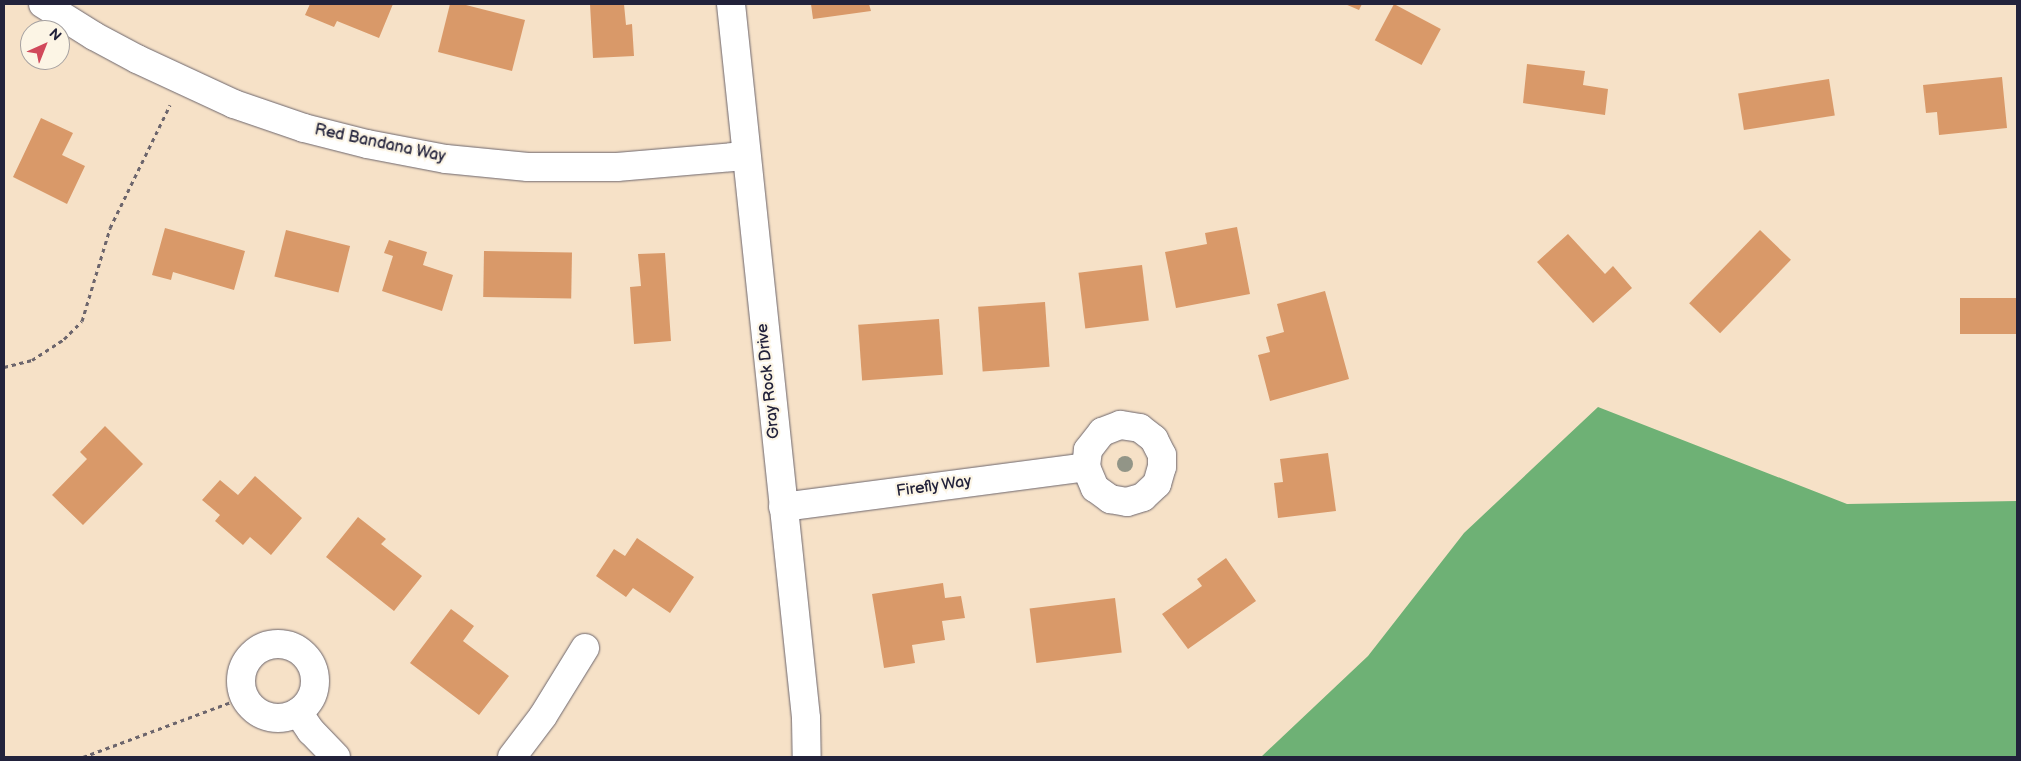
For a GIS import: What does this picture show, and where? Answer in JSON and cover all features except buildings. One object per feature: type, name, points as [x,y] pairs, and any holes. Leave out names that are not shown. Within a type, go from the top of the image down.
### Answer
[{"type":"street","name":"Red Bandana Way","points":[[43,4],[94,36],[181,80],[234,104],[304,128],[367,144],[446,159],[528,167],[617,167],[745,156]]},
{"type":"street","name":"Gray Rock Drive","points":[[731,4],[745,156],[806,718],[807,757]]},
{"type":"street","name":"Firefly Way","points":[[783,508],[1086,468]]},
{"type":"street","points":[[273,644],[291,646],[306,657],[313,670],[315,686],[310,700],[298,712],[279,718],[259,713],[244,697],[241,678],[245,663],[256,651],[273,644]]},
{"type":"street","points":[[512,757],[543,716],[586,648]]},
{"type":"street","points":[[298,712],[311,731],[336,757]]},
{"type":"path","points":[[4,367],[32,360],[64,339],[82,321],[110,228],[181,80]]},
{"type":"path","points":[[82,757],[244,697]]},
{"type":"green space","points":[[1598,407],[1847,504],[2017,501],[2017,757],[1261,757],[1368,656],[1464,533]]}]
